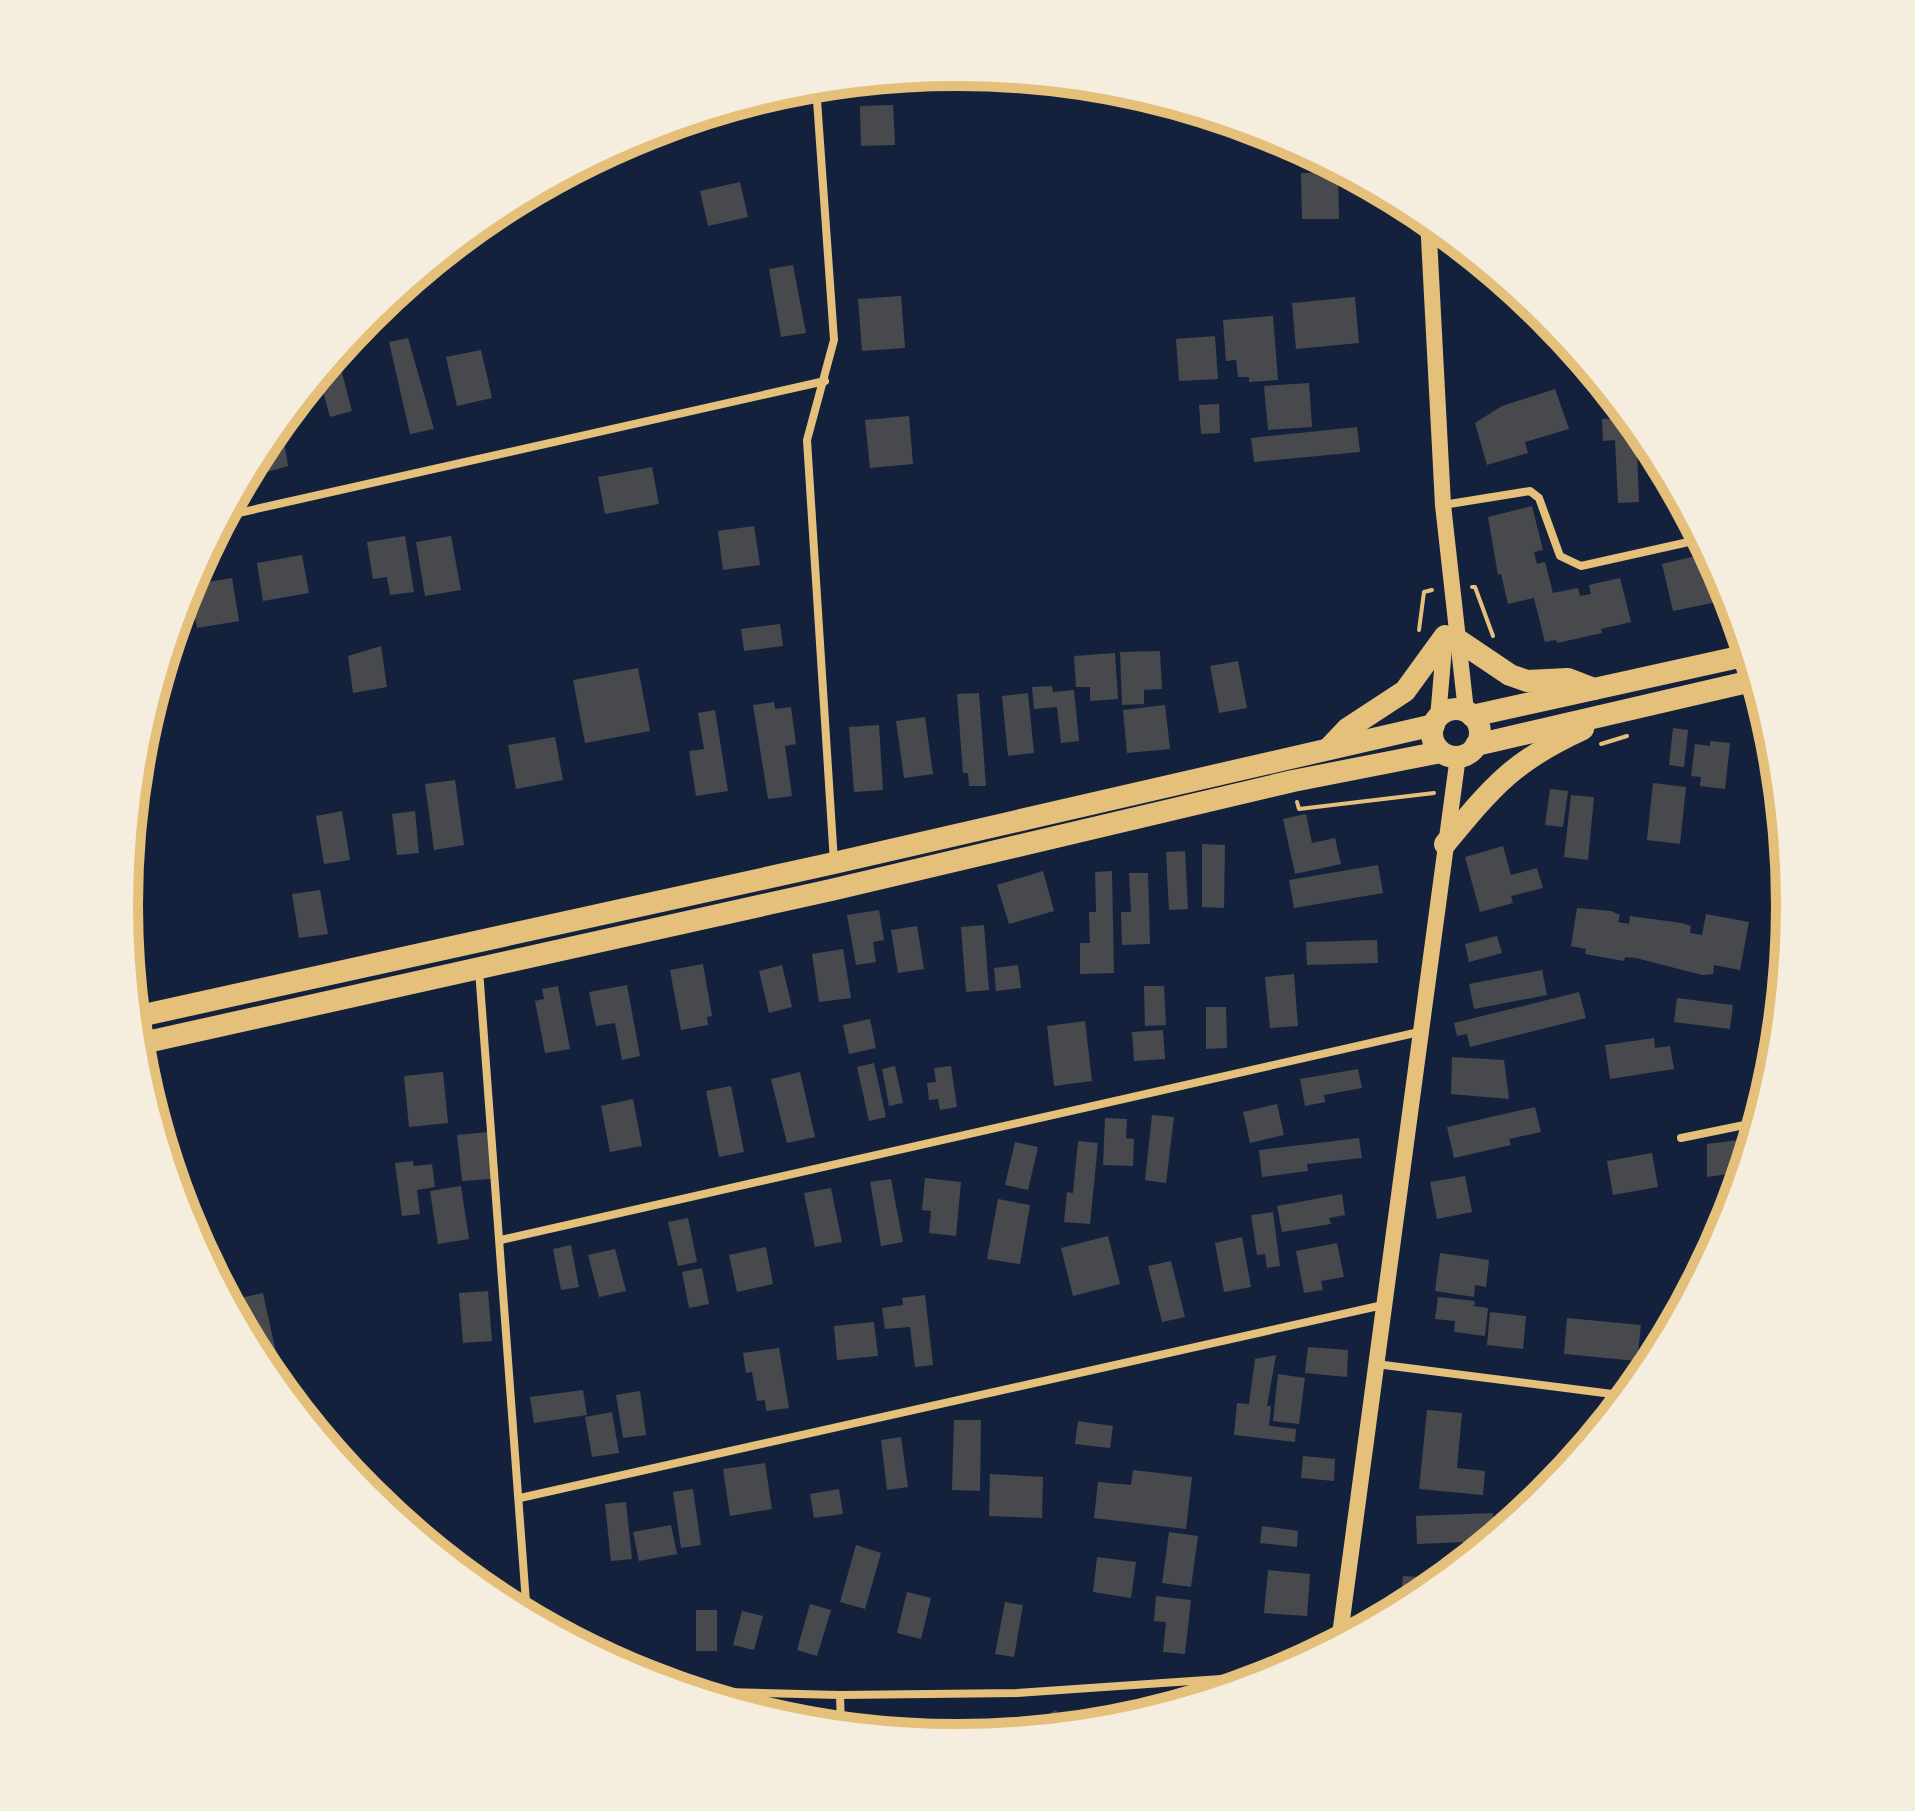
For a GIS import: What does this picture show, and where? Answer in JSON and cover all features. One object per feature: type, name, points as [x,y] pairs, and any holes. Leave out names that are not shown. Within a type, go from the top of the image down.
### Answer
[{"type":"highway","points":[[1328,749],[1347,729],[1405,691],[1452,638],[1510,675],[1527,681],[1568,679],[1595,689]]},
{"type":"highway","points":[[145,1015],[834,863],[1328,749],[1436,721],[1449,710],[1469,714],[1738,657]]},
{"type":"highway","points":[[150,1041],[831,890],[1293,781],[1459,751],[1746,682]]},
{"type":"highway","points":[[1445,844],[1506,773],[1543,749],[1626,710]]},
{"type":"highway","points":[[1459,751],[1480,733],[1469,714]]},
{"type":"highway","points":[[1436,721],[1433,739],[1459,751]]},
{"type":"main road","points":[[1429,235],[1452,638],[1469,714]]},
{"type":"main road","points":[[1436,721],[1452,638]]},
{"type":"main road","points":[[1341,1629],[1459,751]]},
{"type":"street","points":[[817,99],[834,304],[834,340],[807,440],[834,863]]},
{"type":"street","points":[[239,513],[825,381]]},
{"type":"street","points":[[1443,505],[1530,491],[1539,498],[1560,556],[1576,565],[1691,541]]},
{"type":"street","points":[[479,966],[526,1602]]},
{"type":"street","points":[[501,1240],[1419,1032]]},
{"type":"street","points":[[1681,1138],[1747,1124]]},
{"type":"street","points":[[520,1498],[1383,1305]]},
{"type":"street","points":[[1376,1364],[1615,1394]]},
{"type":"street","points":[[728,1692],[840,1695],[1017,1693],[1231,1678]]},
{"type":"street","points":[[840,1695],[841,1716]]},
{"type":"path","points":[[1299,809],[1453,792]]},
{"type":"building","points":[[893,105],[895,145],[861,146],[860,106]]},
{"type":"building","points":[[1301,173],[1324,173],[1338,181],[1339,219],[1302,219]]},
{"type":"building","points":[[740,182],[748,217],[708,226],[700,191]]},
{"type":"building","points":[[793,265],[806,333],[781,337],[769,269]]},
{"type":"building","points":[[901,296],[905,348],[862,351],[858,299]]},
{"type":"building","points":[[1355,297],[1359,343],[1296,349],[1292,303]]},
{"type":"building","points":[[1273,316],[1278,380],[1249,382],[1249,377],[1238,377],[1236,360],[1226,361],[1223,320]]},
{"type":"building","points":[[1215,336],[1218,379],[1179,381],[1176,339]]},
{"type":"building","points":[[408,338],[434,429],[410,434],[389,342]]},
{"type":"building","points":[[481,350],[492,398],[457,406],[446,357]]},
{"type":"building","points":[[340,366],[352,411],[330,417],[322,388]]},
{"type":"building","points":[[1309,383],[1312,427],[1268,430],[1264,386]]},
{"type":"building","points":[[1555,389],[1569,429],[1525,442],[1528,453],[1487,465],[1475,423],[1502,406]]},
{"type":"building","points":[[1219,404],[1220,433],[1201,434],[1199,405]]},
{"type":"building","points":[[909,416],[913,464],[870,468],[865,420]]},
{"type":"building","points":[[1616,418],[1637,447],[1639,502],[1618,503],[1615,440],[1603,441],[1602,419]]},
{"type":"building","points":[[1357,427],[1360,452],[1254,462],[1251,438]]},
{"type":"building","points":[[284,439],[288,466],[262,473]]},
{"type":"building","points":[[652,467],[659,504],[605,514],[598,477]]},
{"type":"building","points":[[1532,506],[1543,550],[1534,552],[1537,564],[1545,562],[1553,593],[1578,588],[1580,596],[1591,594],[1589,585],[1620,578],[1631,622],[1601,629],[1602,633],[1557,643],[1556,640],[1545,642],[1534,598],[1508,604],[1501,574],[1498,575],[1488,517]]},
{"type":"building","points":[[754,526],[760,565],[723,570],[718,531]]},
{"type":"building","points":[[405,536],[414,592],[390,595],[387,577],[373,579],[367,542]]},
{"type":"building","points":[[451,536],[461,590],[425,596],[416,542]]},
{"type":"building","points":[[302,555],[309,593],[263,601],[257,563]]},
{"type":"building","points":[[1698,556],[1719,602],[1673,611],[1662,564]]},
{"type":"building","points":[[232,578],[239,621],[197,628],[193,609],[204,582]]},
{"type":"building","points":[[780,624],[783,646],[744,651],[741,629]]},
{"type":"building","points":[[381,646],[387,687],[353,693],[348,656]]},
{"type":"building","points":[[1160,651],[1162,689],[1144,690],[1144,704],[1122,705],[1120,652]]},
{"type":"building","points":[[1115,653],[1118,699],[1090,701],[1090,687],[1076,687],[1074,656]]},
{"type":"building","points":[[1238,661],[1247,708],[1219,713],[1210,666]]},
{"type":"building","points":[[638,668],[650,731],[585,743],[573,680]]},
{"type":"building","points":[[1052,686],[1053,692],[1074,690],[1079,741],[1061,743],[1057,707],[1034,709],[1032,687]]},
{"type":"building","points":[[979,693],[986,786],[969,786],[968,773],[963,773],[957,694]]},
{"type":"building","points":[[1028,693],[1034,753],[1008,756],[1002,696]]},
{"type":"building","points":[[774,702],[775,709],[791,707],[796,744],[785,746],[792,796],[768,799],[753,705]]},
{"type":"building","points":[[1165,705],[1170,749],[1127,753],[1123,710]]},
{"type":"building","points":[[715,710],[728,791],[696,796],[689,751],[704,749],[698,713]]},
{"type":"building","points":[[925,717],[933,774],[904,778],[896,721]]},
{"type":"building","points":[[879,725],[883,790],[854,792],[849,727]]},
{"type":"building","points":[[1673,728],[1688,730],[1684,767],[1669,765]]},
{"type":"building","points":[[555,737],[563,780],[516,789],[508,745]]},
{"type":"building","points":[[1710,741],[1730,743],[1725,789],[1700,786],[1701,777],[1691,776],[1695,744],[1710,746]]},
{"type":"building","points":[[455,780],[464,845],[434,850],[425,784]]},
{"type":"building","points":[[1653,783],[1686,787],[1680,844],[1647,840]]},
{"type":"building","points":[[1550,789],[1568,791],[1563,827],[1545,825]]},
{"type":"building","points":[[1571,795],[1594,797],[1588,860],[1564,857]]},
{"type":"building","points":[[342,811],[350,860],[324,864],[316,816]]},
{"type":"building","points":[[415,811],[419,853],[397,855],[392,814]]},
{"type":"building","points":[[1306,814],[1312,843],[1335,838],[1341,864],[1295,874],[1283,819]]},
{"type":"building","points":[[1202,844],[1225,845],[1224,908],[1202,907]]},
{"type":"building","points":[[1503,846],[1511,875],[1537,868],[1543,888],[1511,896],[1513,903],[1480,912],[1465,857]]},
{"type":"building","points":[[1185,851],[1188,909],[1169,910],[1166,852]]},
{"type":"building","points":[[1378,865],[1383,893],[1294,908],[1289,880]]},
{"type":"building","points":[[1043,871],[1054,911],[1009,924],[997,885]]},
{"type":"building","points":[[1112,871],[1114,973],[1080,974],[1080,943],[1090,943],[1089,912],[1096,912],[1095,872]]},
{"type":"building","points":[[1129,873],[1148,873],[1150,944],[1122,945],[1121,912],[1131,912]]},
{"type":"building","points":[[320,890],[328,934],[299,938],[292,894]]},
{"type":"building","points":[[1577,908],[1611,911],[1620,915],[1618,922],[1629,924],[1630,916],[1682,923],[1691,926],[1690,933],[1702,935],[1706,914],[1749,922],[1740,970],[1714,965],[1713,974],[1702,975],[1636,958],[1625,957],[1624,961],[1585,954],[1586,949],[1571,946]]},
{"type":"building","points":[[879,910],[884,940],[873,942],[876,962],[856,965],[847,915]]},
{"type":"building","points":[[984,925],[989,990],[966,992],[961,927]]},
{"type":"building","points":[[917,926],[924,969],[898,973],[891,930]]},
{"type":"building","points":[[1497,936],[1502,953],[1469,962],[1465,944]]},
{"type":"building","points":[[1377,940],[1378,963],[1307,965],[1306,942]]},
{"type":"building","points":[[843,949],[851,998],[819,1002],[812,954]]},
{"type":"building","points":[[703,964],[712,1016],[707,1017],[708,1025],[681,1030],[670,970]]},
{"type":"building","points":[[782,965],[792,1007],[769,1013],[759,971]]},
{"type":"building","points":[[1018,965],[1021,988],[996,991],[994,968]]},
{"type":"building","points":[[1542,970],[1547,995],[1474,1009],[1469,984]]},
{"type":"building","points":[[1294,974],[1298,1026],[1270,1028],[1265,977]]},
{"type":"building","points":[[627,985],[640,1056],[622,1060],[615,1023],[596,1026],[589,992]]},
{"type":"building","points":[[558,986],[570,1049],[545,1053],[535,1001],[544,999],[542,989]]},
{"type":"building","points":[[1144,986],[1164,986],[1166,1025],[1145,1026]]},
{"type":"building","points":[[1579,992],[1586,1018],[1470,1047],[1467,1034],[1457,1036],[1454,1023]]},
{"type":"building","points":[[1677,998],[1733,1005],[1730,1029],[1674,1022]]},
{"type":"building","points":[[1206,1007],[1226,1007],[1227,1048],[1206,1049]]},
{"type":"building","points":[[870,1019],[876,1048],[849,1054],[843,1025]]},
{"type":"building","points":[[1085,1021],[1092,1081],[1054,1086],[1047,1026]]},
{"type":"building","points":[[1163,1030],[1165,1059],[1134,1061],[1132,1032]]},
{"type":"building","points":[[1654,1038],[1655,1048],[1670,1046],[1674,1069],[1610,1079],[1605,1045]]},
{"type":"building","points":[[1452,1057],[1504,1060],[1509,1099],[1451,1094]]},
{"type":"building","points":[[874,1063],[886,1117],[869,1121],[857,1067]]},
{"type":"building","points":[[895,1066],[903,1103],[889,1106],[882,1069]]},
{"type":"building","points":[[951,1066],[957,1107],[940,1110],[938,1099],[929,1100],[927,1083],[936,1082],[934,1068]]},
{"type":"building","points":[[1358,1069],[1362,1088],[1324,1095],[1325,1102],[1305,1106],[1300,1079]]},
{"type":"building","points":[[443,1072],[448,1123],[409,1127],[404,1076]]},
{"type":"building","points":[[800,1072],[815,1137],[787,1143],[771,1079]]},
{"type":"building","points":[[731,1086],[744,1152],[719,1157],[706,1091]]},
{"type":"building","points":[[633,1099],[642,1146],[610,1152],[601,1106]]},
{"type":"building","points":[[1277,1104],[1284,1135],[1250,1143],[1243,1112]]},
{"type":"building","points":[[1535,1107],[1541,1132],[1509,1139],[1511,1145],[1454,1158],[1447,1127]]},
{"type":"building","points":[[1152,1115],[1174,1117],[1166,1183],[1145,1180]]},
{"type":"building","points":[[1105,1118],[1127,1119],[1126,1138],[1134,1139],[1133,1166],[1103,1165]]},
{"type":"building","points":[[488,1132],[492,1179],[462,1181],[457,1135]]},
{"type":"building","points":[[1359,1138],[1362,1158],[1307,1164],[1308,1171],[1262,1177],[1259,1150]]},
{"type":"building","points":[[1743,1139],[1732,1173],[1707,1177],[1707,1144]]},
{"type":"building","points":[[1078,1141],[1098,1143],[1090,1224],[1064,1222],[1067,1192],[1073,1193]]},
{"type":"building","points":[[1015,1142],[1038,1147],[1028,1190],[1005,1185]]},
{"type":"building","points":[[1652,1153],[1658,1187],[1613,1195],[1607,1161]]},
{"type":"building","points":[[413,1161],[414,1166],[432,1164],[435,1187],[417,1190],[420,1214],[402,1216],[395,1163]]},
{"type":"building","points":[[1465,1176],[1472,1212],[1437,1219],[1430,1182]]},
{"type":"building","points":[[925,1178],[961,1182],[956,1236],[929,1233],[931,1211],[922,1210]]},
{"type":"building","points":[[891,1179],[903,1242],[881,1246],[870,1182]]},
{"type":"building","points":[[461,1186],[469,1239],[438,1244],[430,1191]]},
{"type":"building","points":[[831,1188],[842,1242],[815,1247],[804,1193]]},
{"type":"building","points":[[1342,1194],[1345,1215],[1329,1218],[1331,1224],[1282,1232],[1277,1206]]},
{"type":"building","points":[[998,1199],[1030,1205],[1020,1264],[987,1259]]},
{"type":"building","points":[[1273,1212],[1280,1266],[1267,1268],[1265,1254],[1257,1255],[1251,1215]]},
{"type":"building","points":[[688,1218],[697,1262],[678,1266],[668,1222]]},
{"type":"building","points":[[1108,1236],[1120,1284],[1073,1296],[1061,1248]]},
{"type":"building","points":[[1242,1237],[1251,1287],[1224,1292],[1215,1243]]},
{"type":"building","points":[[1337,1243],[1344,1277],[1321,1281],[1323,1290],[1304,1293],[1296,1251]]},
{"type":"building","points":[[571,1245],[579,1287],[561,1290],[553,1249]]},
{"type":"building","points":[[766,1247],[773,1284],[737,1292],[729,1255]]},
{"type":"building","points":[[615,1249],[626,1291],[599,1297],[588,1255]]},
{"type":"building","points":[[1440,1253],[1489,1260],[1486,1287],[1475,1285],[1474,1297],[1435,1291]]},
{"type":"building","points":[[1171,1261],[1185,1317],[1162,1322],[1148,1266]]},
{"type":"building","points":[[702,1268],[709,1304],[689,1308],[682,1272]]},
{"type":"building","points":[[488,1291],[492,1341],[463,1343],[459,1293]]},
{"type":"building","points":[[263,1293],[279,1365],[248,1315],[239,1298]]},
{"type":"building","points":[[925,1295],[933,1365],[915,1367],[910,1327],[885,1329],[882,1308],[903,1305],[902,1298]]},
{"type":"building","points":[[1438,1297],[1475,1301],[1474,1306],[1488,1308],[1485,1336],[1454,1332],[1455,1321],[1435,1319]]},
{"type":"building","points":[[1490,1312],[1526,1316],[1523,1349],[1487,1345]]},
{"type":"building","points":[[1567,1318],[1641,1325],[1637,1361],[1564,1354]]},
{"type":"building","points":[[874,1322],[878,1356],[837,1360],[834,1326]]},
{"type":"building","points":[[1308,1347],[1348,1350],[1347,1377],[1305,1373]]},
{"type":"building","points":[[779,1348],[789,1408],[766,1411],[765,1400],[757,1401],[752,1372],[746,1373],[743,1353]]},
{"type":"building","points":[[1276,1355],[1267,1406],[1271,1406],[1269,1426],[1296,1429],[1295,1442],[1234,1435],[1237,1403],[1249,1404],[1255,1359]]},
{"type":"building","points":[[1278,1374],[1305,1378],[1299,1424],[1273,1421]]},
{"type":"building","points":[[583,1390],[587,1415],[534,1423],[530,1397]]},
{"type":"building","points":[[640,1391],[646,1435],[623,1438],[616,1395]]},
{"type":"building","points":[[1427,1410],[1462,1413],[1457,1468],[1485,1471],[1483,1495],[1419,1489]]},
{"type":"building","points":[[612,1412],[619,1453],[592,1457],[585,1417]]},
{"type":"building","points":[[954,1420],[981,1420],[980,1491],[952,1490]]},
{"type":"building","points":[[1078,1421],[1113,1426],[1110,1448],[1075,1444]]},
{"type":"building","points":[[901,1437],[908,1487],[887,1490],[881,1440]]},
{"type":"building","points":[[1303,1456],[1335,1459],[1334,1481],[1301,1478]]},
{"type":"building","points":[[765,1463],[772,1509],[730,1516],[723,1469]]},
{"type":"building","points":[[1133,1470],[1192,1477],[1186,1529],[1094,1518],[1098,1482],[1131,1485]]},
{"type":"building","points":[[990,1474],[1043,1477],[1042,1518],[989,1516]]},
{"type":"building","points":[[693,1489],[701,1545],[681,1548],[673,1492]]},
{"type":"building","points":[[839,1489],[843,1514],[814,1518],[810,1494]]},
{"type":"building","points":[[626,1502],[632,1559],[611,1561],[605,1504]]},
{"type":"building","points":[[1493,1513],[1494,1526],[1474,1542],[1417,1544],[1416,1516]]},
{"type":"building","points":[[671,1525],[677,1554],[639,1561],[633,1532]]},
{"type":"building","points":[[1262,1526],[1298,1531],[1297,1547],[1260,1543]]},
{"type":"building","points":[[1169,1532],[1198,1536],[1191,1587],[1162,1583]]},
{"type":"building","points":[[856,1545],[881,1553],[865,1609],[840,1602]]},
{"type":"building","points":[[1097,1557],[1136,1562],[1131,1598],[1093,1592]]},
{"type":"building","points":[[1268,1570],[1310,1574],[1307,1616],[1264,1613]]},
{"type":"building","points":[[1403,1576],[1426,1577],[1413,1587],[1401,1594]]},
{"type":"building","points":[[907,1592],[931,1598],[921,1639],[897,1633]]},
{"type":"building","points":[[1156,1596],[1191,1600],[1185,1654],[1163,1652],[1166,1622],[1154,1621]]},
{"type":"building","points":[[1005,1602],[1023,1605],[1014,1657],[995,1654]]},
{"type":"building","points":[[810,1604],[831,1610],[817,1656],[797,1650]]},
{"type":"building","points":[[696,1610],[717,1610],[717,1651],[696,1651]]},
{"type":"building","points":[[742,1611],[763,1616],[754,1650],[733,1645]]},
{"type":"building","points":[[1056,1710],[1061,1718],[1038,1720]]}]
